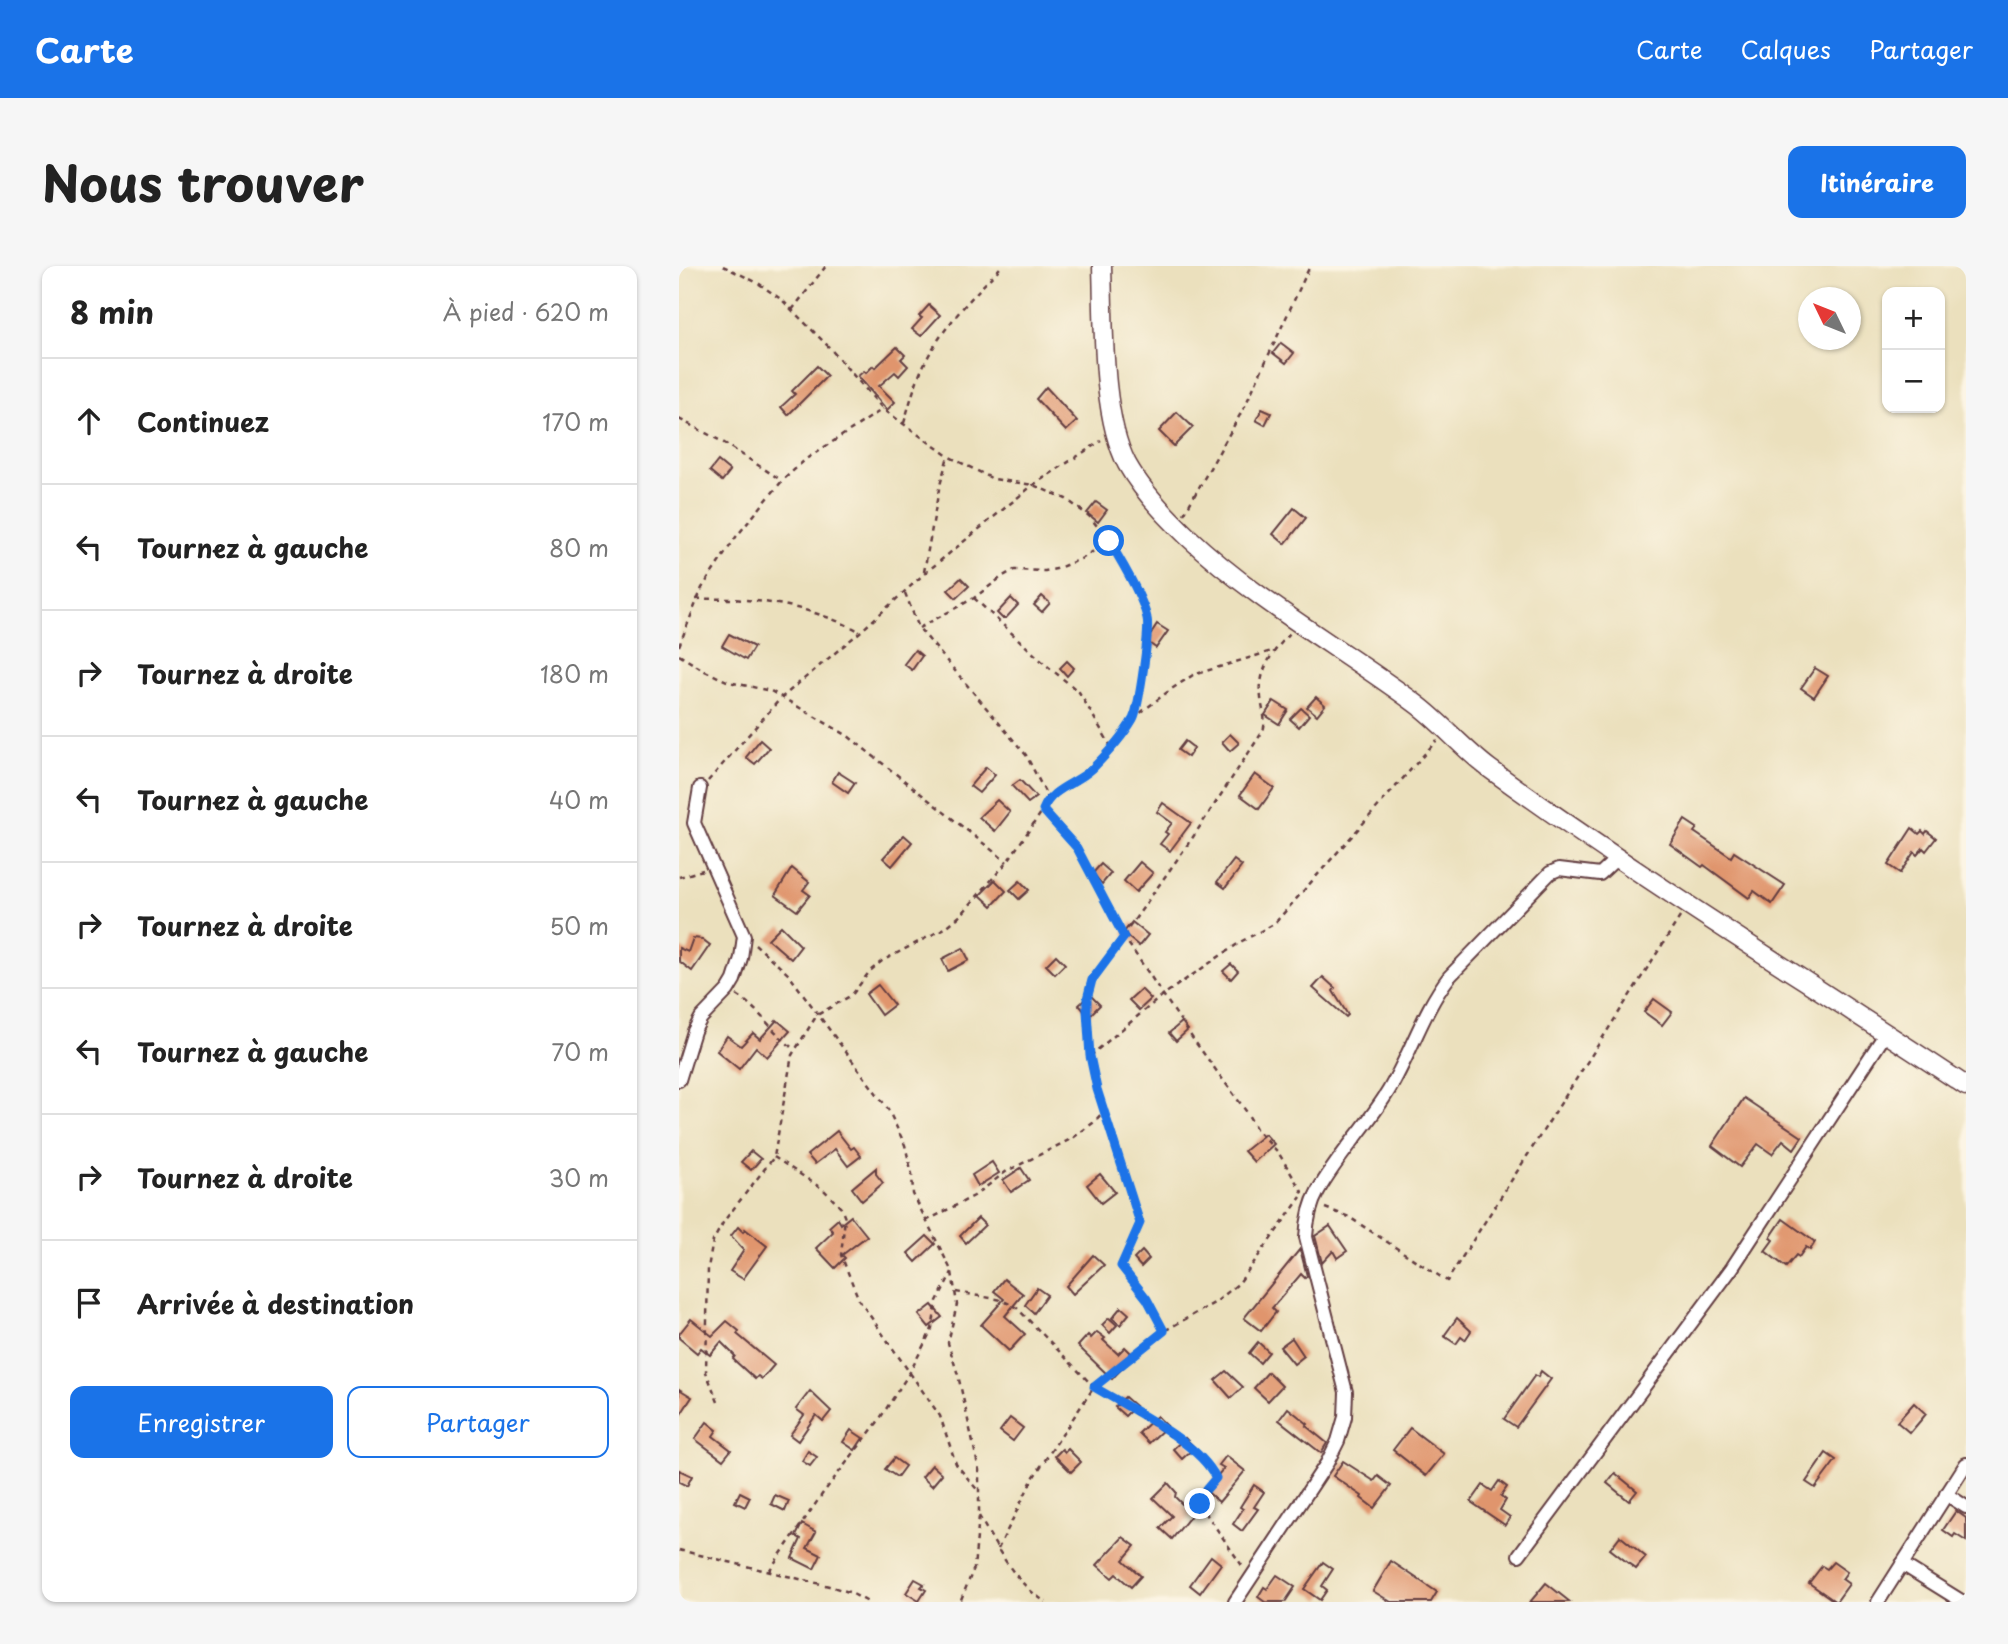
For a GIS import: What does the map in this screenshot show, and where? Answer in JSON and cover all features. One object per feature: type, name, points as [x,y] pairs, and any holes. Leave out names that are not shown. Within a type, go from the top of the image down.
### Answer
[{"type":"main road","points":[[1102,266],[1106,351],[1115,432],[1121,452],[1140,484],[1177,526],[1235,578],[1418,705],[1487,768],[1687,906],[1966,1086]]},
{"type":"street","points":[[679,1080],[694,1031],[701,1018],[729,990],[741,958],[744,936],[694,823],[701,788]]},
{"type":"street","points":[[1235,1602],[1315,1484],[1338,1441],[1345,1417],[1346,1392],[1306,1237],[1310,1207],[1318,1190],[1391,1087],[1436,995],[1449,977],[1550,873],[1559,869],[1600,874],[1617,858]]},
{"type":"street","points":[[1520,1555],[1733,1268],[1886,1032]]},
{"type":"street","points":[[1878,1602],[1966,1464]]},
{"type":"street","points":[[1946,1494],[1966,1507]]},
{"type":"street","points":[[1902,1564],[1963,1602]]},
{"type":"path","points":[[723,266],[758,283],[792,310],[883,409],[948,456],[993,479],[1033,485],[1066,499],[1089,516],[1123,563],[1148,618],[1135,717]]},
{"type":"path","points":[[792,310],[826,266]]},
{"type":"path","points":[[904,423],[922,369],[944,331],[1002,266]]},
{"type":"path","points":[[1177,526],[1245,406],[1310,266]]},
{"type":"path","points":[[679,646],[697,599],[731,545],[782,481],[806,459],[883,409]]},
{"type":"path","points":[[679,419],[721,441],[782,481]]},
{"type":"path","points":[[701,788],[781,698],[924,574],[1033,485],[1115,432]]},
{"type":"path","points":[[924,574],[939,489],[948,456]]},
{"type":"path","points":[[919,628],[974,598],[1014,570],[1056,569],[1083,558],[1109,541]]},
{"type":"path","points":[[904,592],[919,628],[1027,755],[1048,798]]},
{"type":"path","points":[[974,598],[1079,692],[1112,748]]},
{"type":"path","points":[[697,599],[754,601],[811,610],[860,632]]},
{"type":"path","points":[[1164,1331],[1147,1299],[1121,1266],[1140,1223],[1104,1111],[1090,1056],[1087,999],[1092,980],[1263,731],[1265,719],[1261,698],[1262,672],[1275,650],[1300,622]]},
{"type":"path","points":[[718,1402],[706,1372],[708,1268],[713,1241],[723,1221],[774,1157],[794,1049],[817,1015],[852,995],[870,971],[883,961],[945,928],[961,915],[1007,862],[1043,810],[1048,798],[1088,773],[1112,748],[1135,717],[1193,675],[1275,650]]},
{"type":"path","points":[[679,655],[729,682],[771,691],[848,736],[1007,862]]},
{"type":"path","points":[[1090,1056],[1163,995],[1242,941],[1274,924],[1445,732]]},
{"type":"path","points":[[1043,810],[1077,848],[1124,937],[1258,1132],[1278,1152],[1310,1207],[1327,1209],[1349,1217],[1447,1281],[1687,906]]},
{"type":"path","points":[[679,877],[712,867]]},
{"type":"path","points":[[744,936],[789,975],[888,1109],[905,1145],[912,1174],[913,1195],[952,1272],[957,1304],[948,1343],[968,1416],[979,1470],[979,1516],[974,1568],[960,1602]]},
{"type":"path","points":[[729,990],[751,1004],[779,1038],[794,1049]]},
{"type":"path","points":[[926,1221],[974,1196],[1007,1171],[1073,1138],[1104,1111]]},
{"type":"path","points":[[774,1157],[824,1190],[841,1208],[845,1217],[841,1255],[859,1300],[940,1416],[956,1464],[979,1493]]},
{"type":"path","points":[[998,1549],[1034,1478],[1094,1387],[1164,1331],[1216,1302],[1239,1283],[1303,1194]]},
{"type":"path","points":[[769,1571],[823,1493],[877,1423],[910,1372],[932,1329],[937,1301],[952,1272]]},
{"type":"path","points":[[956,1292],[993,1297],[1017,1308],[1094,1387],[1196,1452],[1216,1478],[1198,1502],[1251,1578]]},
{"type":"path","points":[[979,1516],[998,1549],[1025,1585],[1046,1602]]},
{"type":"path","points":[[679,1550],[829,1586],[868,1602]]},
{"type":"building","points":[[929,305],[940,315],[921,336],[912,329]]},
{"type":"building","points":[[1281,343],[1294,353],[1286,363],[1273,353]]},
{"type":"building","points":[[897,347],[905,355],[901,359],[908,366],[899,376],[895,372],[879,386],[895,402],[887,410],[858,376],[873,366],[875,368]]},
{"type":"building","points":[[817,366],[827,376],[788,415],[781,407],[795,394],[792,391]]},
{"type":"building","points":[[1046,387],[1077,421],[1066,431],[1036,399]]},
{"type":"building","points":[[1262,409],[1271,413],[1265,425],[1256,420]]},
{"type":"building","points":[[1177,412],[1193,427],[1174,446],[1159,431]]},
{"type":"building","points":[[718,461],[730,471],[722,481],[710,471]]},
{"type":"building","points":[[1096,502],[1107,510],[1098,522],[1087,513]]},
{"type":"building","points":[[1294,508],[1306,518],[1285,544],[1273,534]]},
{"type":"building","points":[[961,578],[969,586],[956,598],[948,590]]},
{"type":"building","points":[[1042,596],[1050,603],[1042,612],[1034,605]]},
{"type":"building","points":[[1011,598],[1018,605],[1006,618],[1002,618],[997,613]]},
{"type":"building","points":[[1157,624],[1168,631],[1156,648],[1146,641]]},
{"type":"building","points":[[729,634],[754,647],[746,660],[722,646]]},
{"type":"building","points":[[915,650],[922,656],[912,670],[904,664]]},
{"type":"building","points":[[1067,661],[1074,668],[1067,676],[1060,668]]},
{"type":"building","points":[[1815,668],[1828,676],[1814,697],[1801,688]]},
{"type":"building","points":[[1316,697],[1325,705],[1317,715],[1307,707]]},
{"type":"building","points":[[1274,701],[1288,710],[1279,724],[1265,715]]},
{"type":"building","points":[[1301,708],[1309,715],[1299,727],[1290,719]]},
{"type":"building","points":[[1230,734],[1239,743],[1230,751],[1222,742]]},
{"type":"building","points":[[760,740],[769,748],[755,764],[746,757]]},
{"type":"building","points":[[1185,741],[1194,748],[1188,757],[1178,750]]},
{"type":"building","points":[[986,767],[995,775],[979,793],[970,786]]},
{"type":"building","points":[[838,772],[855,783],[848,793],[832,782]]},
{"type":"building","points":[[1255,774],[1274,788],[1259,809],[1240,795]]},
{"type":"building","points":[[1020,780],[1036,797],[1028,803],[1012,786]]},
{"type":"building","points":[[997,800],[1010,812],[995,831],[979,817]]},
{"type":"building","points":[[1163,803],[1191,823],[1170,851],[1160,844],[1172,823],[1157,812]]},
{"type":"building","points":[[1685,820],[1697,828],[1694,832],[1731,857],[1734,852],[1785,885],[1772,904],[1754,891],[1749,898],[1670,844]]},
{"type":"building","points":[[1912,828],[1919,834],[1922,831],[1925,834],[1927,831],[1936,838],[1926,851],[1923,848],[1917,855],[1914,852],[1900,873],[1888,865]]},
{"type":"building","points":[[904,835],[912,842],[892,866],[883,858]]},
{"type":"building","points":[[1234,860],[1242,866],[1225,888],[1217,882]]},
{"type":"building","points":[[1140,862],[1153,873],[1136,892],[1124,881]]},
{"type":"building","points":[[1101,864],[1111,873],[1102,884],[1092,874]]},
{"type":"building","points":[[792,868],[809,882],[803,890],[810,895],[797,911],[775,895]]},
{"type":"building","points":[[995,880],[1006,891],[992,906],[980,895]]},
{"type":"building","points":[[1020,881],[1029,890],[1019,899],[1010,890]]},
{"type":"building","points":[[1132,922],[1148,935],[1139,946],[1123,933]]},
{"type":"building","points":[[781,926],[801,946],[791,959],[768,939]]},
{"type":"building","points":[[693,938],[702,939],[710,945],[692,971],[679,961],[679,948],[688,952]]},
{"type":"building","points":[[963,948],[969,960],[948,971],[942,959]]},
{"type":"building","points":[[1056,955],[1065,964],[1055,974],[1046,965]]},
{"type":"building","points":[[1231,964],[1238,971],[1231,979],[1223,971]]},
{"type":"building","points":[[1323,977],[1335,988],[1333,991],[1348,1015],[1346,1017],[1313,988]]},
{"type":"building","points":[[878,985],[894,1005],[881,1015],[866,994]]},
{"type":"building","points":[[1141,989],[1151,999],[1139,1010],[1129,1000]]},
{"type":"building","points":[[1090,995],[1100,1005],[1089,1016],[1079,1005]]},
{"type":"building","points":[[1654,999],[1672,1012],[1662,1025],[1644,1012]]},
{"type":"building","points":[[777,1020],[790,1031],[767,1057],[756,1047],[739,1069],[717,1051],[727,1036],[741,1046],[753,1033],[760,1039]]},
{"type":"building","points":[[1182,1022],[1188,1030],[1176,1041],[1169,1033]]},
{"type":"building","points":[[1744,1098],[1802,1137],[1794,1149],[1783,1140],[1772,1154],[1758,1144],[1740,1167],[1712,1146]]},
{"type":"building","points":[[837,1131],[851,1149],[854,1147],[861,1156],[848,1166],[835,1149],[815,1164],[807,1155]]},
{"type":"building","points":[[1265,1134],[1274,1144],[1254,1162],[1244,1151]]},
{"type":"building","points":[[751,1151],[761,1159],[751,1170],[741,1162]]},
{"type":"building","points":[[992,1162],[999,1173],[978,1186],[972,1175]]},
{"type":"building","points":[[876,1168],[876,1174],[883,1183],[862,1201],[852,1188]]},
{"type":"building","points":[[1021,1168],[1029,1180],[1011,1192],[1003,1180]]},
{"type":"building","points":[[1100,1174],[1115,1192],[1101,1203],[1087,1185]]},
{"type":"building","points":[[851,1216],[867,1236],[842,1255],[845,1258],[835,1268],[816,1248],[833,1232],[829,1227],[838,1219],[841,1224]]},
{"type":"building","points":[[978,1218],[985,1225],[966,1243],[960,1236]]},
{"type":"building","points":[[1783,1219],[1815,1242],[1810,1250],[1806,1247],[1799,1257],[1796,1255],[1786,1267],[1765,1251]]},
{"type":"building","points":[[1330,1226],[1347,1251],[1337,1258],[1333,1251],[1322,1263],[1315,1236]]},
{"type":"building","points":[[738,1227],[743,1232],[745,1229],[767,1246],[743,1279],[730,1271],[744,1250],[731,1236]]},
{"type":"building","points":[[927,1236],[935,1244],[916,1262],[908,1253]]},
{"type":"building","points":[[1300,1249],[1307,1276],[1305,1278],[1301,1274],[1272,1308],[1276,1312],[1261,1331],[1244,1318]]},
{"type":"building","points":[[1142,1251],[1149,1259],[1141,1267],[1134,1259]]},
{"type":"building","points":[[1093,1255],[1104,1265],[1073,1294],[1066,1286]]},
{"type":"building","points":[[1004,1279],[1023,1294],[1005,1316],[1025,1334],[1009,1351],[981,1325],[1004,1299],[994,1291]]},
{"type":"building","points":[[1037,1288],[1047,1295],[1034,1313],[1025,1305]]},
{"type":"building","points":[[932,1305],[942,1317],[929,1327],[919,1315]]},
{"type":"building","points":[[1121,1307],[1129,1314],[1120,1325],[1112,1318]]},
{"type":"building","points":[[1109,1318],[1117,1325],[1110,1333],[1102,1325]]},
{"type":"building","points":[[1457,1318],[1471,1331],[1465,1340],[1461,1337],[1456,1344],[1444,1336]]},
{"type":"building","points":[[691,1319],[712,1336],[727,1321],[739,1331],[737,1334],[774,1365],[762,1379],[758,1376],[755,1379],[733,1359],[735,1356],[721,1342],[710,1355],[701,1348],[697,1353],[679,1338],[679,1334]]},
{"type":"building","points":[[1097,1332],[1118,1354],[1125,1347],[1133,1355],[1112,1379],[1078,1346],[1088,1335],[1091,1338]]},
{"type":"building","points":[[1292,1338],[1304,1356],[1294,1364],[1280,1347]]},
{"type":"building","points":[[1258,1342],[1269,1352],[1260,1363],[1249,1353]]},
{"type":"building","points":[[1226,1371],[1243,1387],[1231,1398],[1215,1380]]},
{"type":"building","points":[[1541,1371],[1551,1379],[1516,1427],[1504,1419],[1535,1375],[1538,1377]]},
{"type":"building","points":[[1268,1372],[1282,1386],[1268,1401],[1254,1388]]},
{"type":"building","points":[[679,1389],[692,1397],[679,1417]]},
{"type":"building","points":[[810,1391],[831,1411],[823,1421],[816,1415],[798,1441],[790,1435],[804,1415],[796,1409]]},
{"type":"building","points":[[1125,1397],[1135,1406],[1125,1416],[1115,1407]]},
{"type":"building","points":[[1914,1403],[1926,1414],[1910,1433],[1897,1422]]},
{"type":"building","points":[[1288,1408],[1327,1443],[1321,1453],[1279,1420]]},
{"type":"building","points":[[1157,1416],[1167,1426],[1149,1443],[1139,1433]]},
{"type":"building","points":[[1010,1418],[1023,1428],[1013,1441],[1000,1431]]},
{"type":"building","points":[[707,1422],[717,1430],[713,1436],[731,1450],[723,1460],[695,1439]]},
{"type":"building","points":[[1410,1428],[1444,1454],[1426,1476],[1393,1450]]},
{"type":"building","points":[[851,1430],[863,1438],[855,1450],[843,1442]]},
{"type":"building","points":[[1185,1438],[1194,1448],[1182,1459],[1173,1449]]},
{"type":"building","points":[[1062,1449],[1065,1452],[1068,1449],[1081,1462],[1071,1472],[1055,1456]]},
{"type":"building","points":[[808,1451],[817,1457],[810,1466],[802,1461]]},
{"type":"building","points":[[1826,1453],[1836,1460],[1815,1488],[1806,1482]]},
{"type":"building","points":[[1226,1456],[1245,1471],[1219,1502],[1205,1490],[1224,1468],[1219,1465]]},
{"type":"building","points":[[894,1458],[905,1466],[897,1477],[885,1469]]},
{"type":"building","points":[[1343,1461],[1374,1481],[1378,1476],[1391,1486],[1374,1508],[1333,1476]]},
{"type":"building","points":[[932,1465],[942,1474],[932,1486],[922,1477]]},
{"type":"building","points":[[679,1470],[692,1476],[687,1486],[679,1482]]},
{"type":"building","points":[[1615,1473],[1637,1491],[1629,1501],[1607,1483]]},
{"type":"building","points":[[1499,1481],[1507,1487],[1501,1496],[1506,1500],[1500,1510],[1510,1517],[1505,1525],[1471,1502],[1483,1485],[1492,1491]]},
{"type":"building","points":[[1168,1483],[1176,1492],[1175,1497],[1192,1514],[1172,1539],[1160,1528],[1172,1516],[1153,1498]]},
{"type":"building","points":[[1254,1485],[1264,1492],[1254,1507],[1258,1509],[1242,1531],[1233,1524]]},
{"type":"building","points":[[740,1492],[750,1497],[745,1507],[735,1502]]},
{"type":"building","points":[[775,1495],[789,1501],[785,1511],[771,1504]]},
{"type":"building","points":[[1956,1511],[1966,1518],[1966,1541],[1943,1530]]},
{"type":"building","points":[[802,1524],[816,1532],[807,1548],[821,1555],[814,1569],[792,1558],[801,1539],[796,1536]]},
{"type":"building","points":[[1620,1536],[1646,1557],[1636,1569],[1610,1549]]},
{"type":"building","points":[[1123,1537],[1135,1546],[1123,1560],[1141,1576],[1131,1587],[1116,1574],[1112,1578],[1097,1565]]},
{"type":"building","points":[[1211,1556],[1221,1564],[1200,1593],[1190,1585]]},
{"type":"building","points":[[1391,1561],[1437,1592],[1431,1602],[1391,1602],[1373,1591]]},
{"type":"building","points":[[1323,1562],[1333,1569],[1322,1586],[1327,1590],[1320,1600],[1304,1589]]},
{"type":"building","points":[[1833,1562],[1847,1572],[1842,1579],[1849,1584],[1836,1602],[1809,1583],[1822,1566],[1827,1569]]},
{"type":"building","points":[[1277,1575],[1295,1587],[1285,1602],[1265,1602],[1258,1597]]},
{"type":"building","points":[[915,1579],[924,1584],[921,1587],[926,1590],[919,1601],[906,1593]]},
{"type":"building","points":[[1546,1583],[1570,1602],[1530,1602]]},
{"type":"route","points":[[1109,541],[1123,563],[1148,618],[1135,717],[1108,753],[1088,773],[1048,798],[1043,810],[1077,848],[1124,937],[1092,980],[1087,999],[1090,1056],[1097,1089],[1140,1223],[1121,1266],[1147,1299],[1164,1331],[1094,1387],[1160,1427],[1205,1461],[1216,1478],[1198,1499],[1200,1504]]}]
